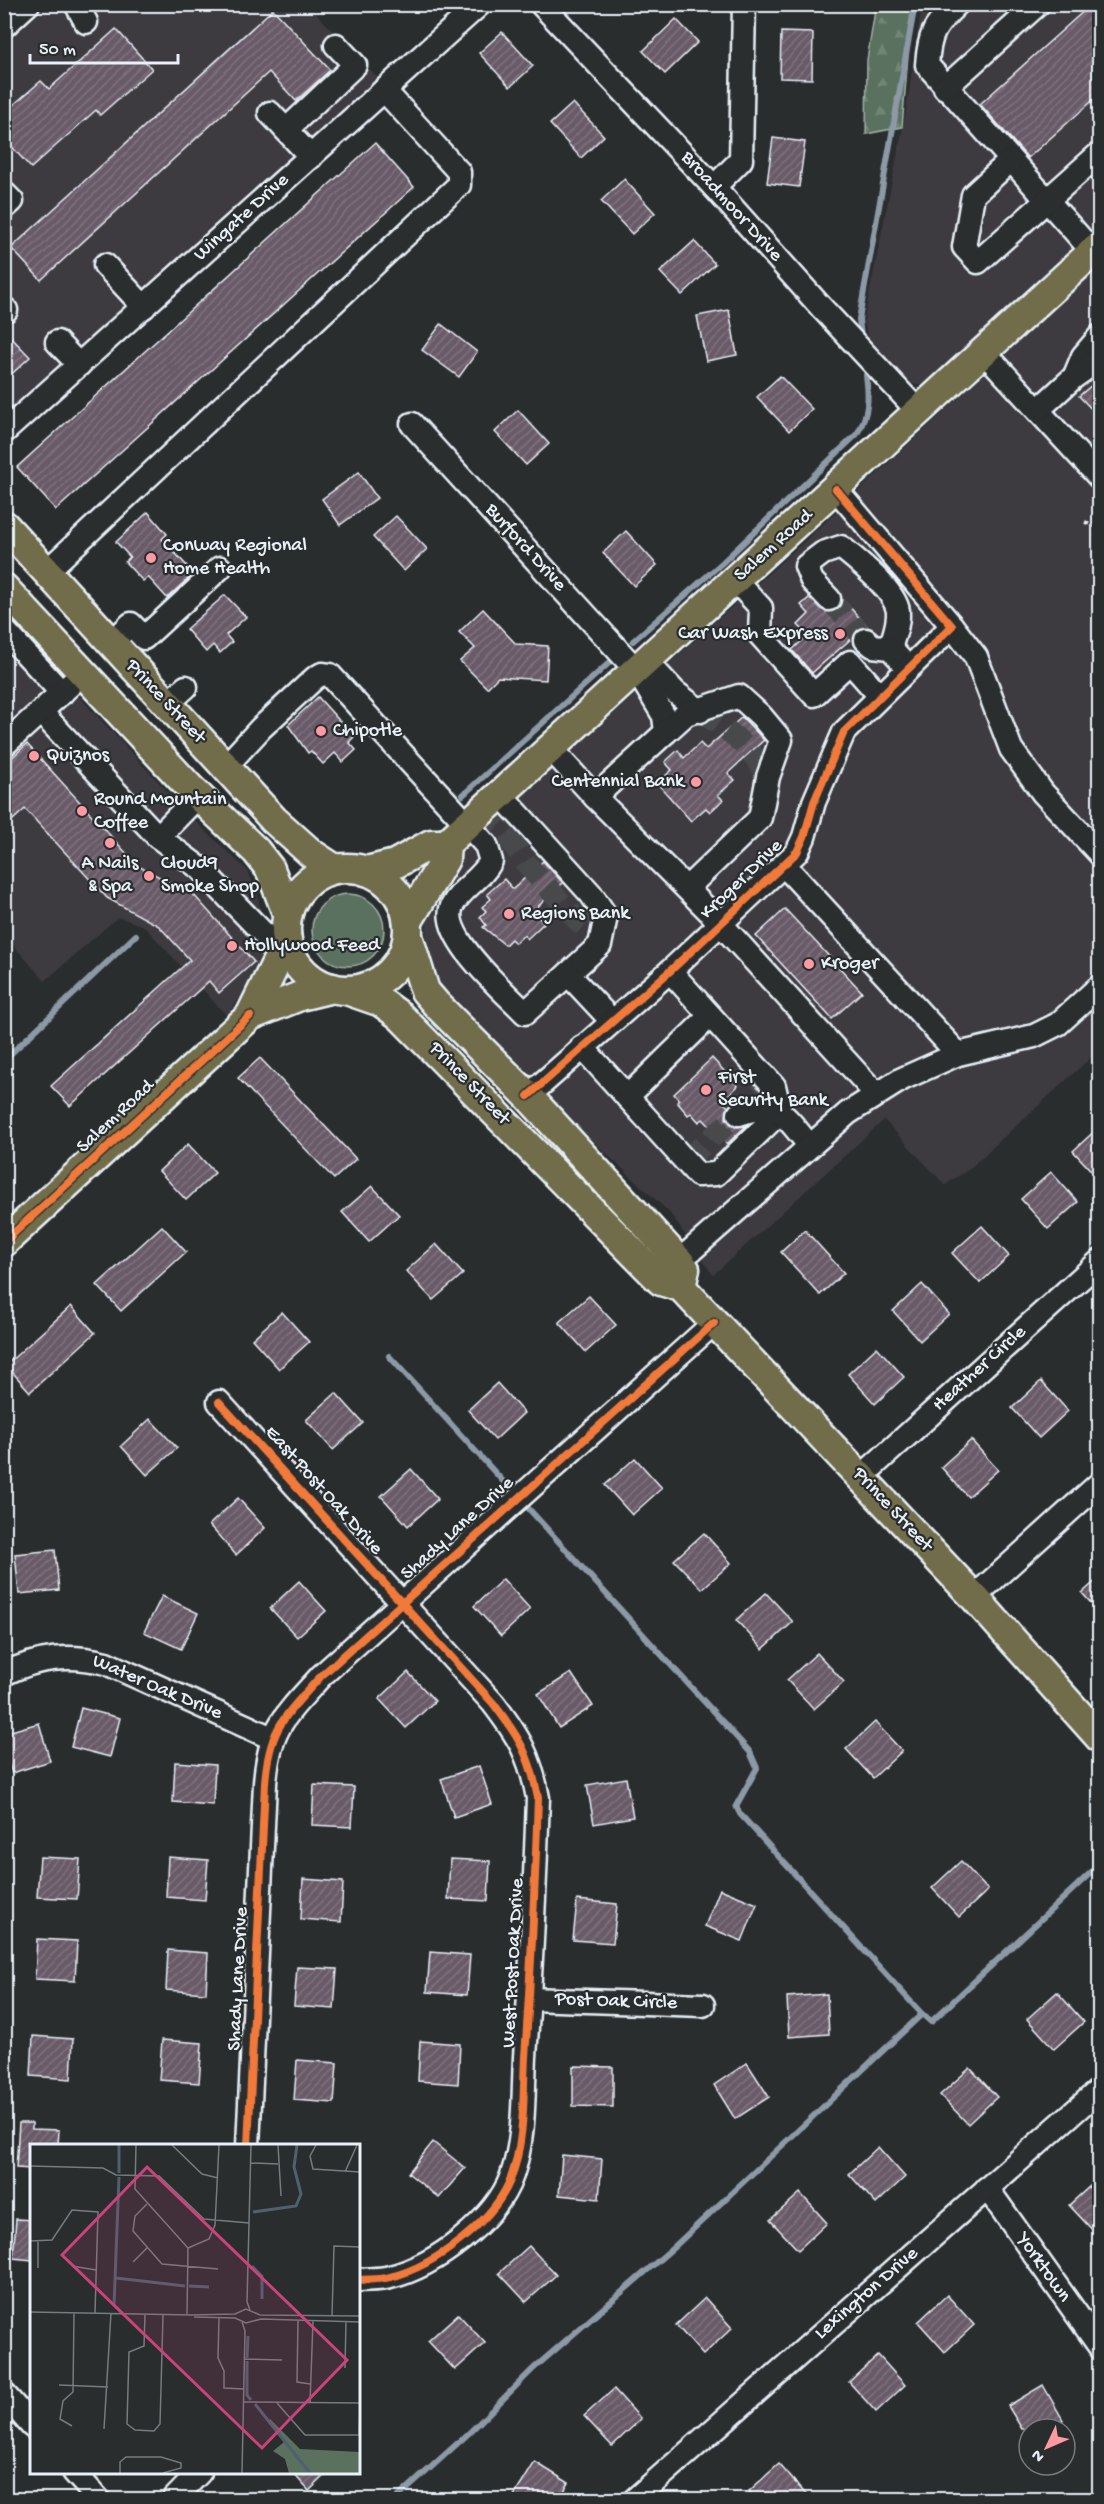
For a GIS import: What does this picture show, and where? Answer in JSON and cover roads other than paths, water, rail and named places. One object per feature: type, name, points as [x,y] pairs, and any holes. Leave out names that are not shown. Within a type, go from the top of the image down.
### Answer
[{"type":"main road","name":"Salem Road","points":[[366,871],[394,864],[430,844],[446,844],[1096,249]]},
{"type":"main road","name":"Prince Street","points":[[4,525],[111,643],[177,696],[201,741],[290,836],[335,869]]},
{"type":"main road","name":"Prince Street","points":[[4,588],[198,796],[256,851],[270,869],[287,930]]},
{"type":"main road","points":[[83,673],[106,674],[126,683],[178,737],[201,741]]},
{"type":"main road","points":[[408,928],[405,909],[394,890],[386,882],[366,871],[335,869],[324,872],[297,892],[287,930],[296,962],[303,971],[321,985],[342,990],[365,988],[387,976],[401,958],[408,928],[445,859],[446,844]]},
{"type":"main road","name":"Prince Street","points":[[408,928],[425,991],[528,1096],[680,1274],[714,1323],[974,1597],[1100,1738]]},
{"type":"main road","name":"Salem Road","points":[[250,1016],[287,930]]},
{"type":"main road","name":"Prince Street","points":[[342,990],[381,1002],[399,1015],[574,1192],[596,1200],[651,1257],[680,1274]]},
{"type":"main road","name":"Salem Road","points":[[4,1242],[250,1016],[300,996],[342,990]]},
{"type":"street","points":[[4,26],[28,4]]},
{"type":"street","name":"Wingate Drive","points":[[4,432],[480,4]]},
{"type":"street","name":"Broadmoor Drive","points":[[541,4],[714,187],[819,306],[918,411]]},
{"type":"street","points":[[714,187],[741,160],[744,4]]},
{"type":"street","points":[[957,4],[938,22],[928,40],[927,65],[1010,161],[1096,249]]},
{"type":"street","points":[[945,88],[1038,4]]},
{"type":"street","points":[[285,129],[355,65],[336,45]]},
{"type":"street","points":[[46,572],[459,185],[459,172],[384,90]]},
{"type":"street","points":[[270,112],[311,157]]},
{"type":"street","points":[[1010,161],[973,195],[964,247],[978,262],[1100,153]]},
{"type":"street","points":[[4,193],[12,201],[4,208]]},
{"type":"street","points":[[105,265],[144,307]]},
{"type":"street","points":[[1074,377],[1083,356],[1100,336]]},
{"type":"street","points":[[57,342],[79,365]]},
{"type":"street","points":[[983,351],[1100,478]]},
{"type":"street","points":[[1038,410],[1074,377],[1098,360]]},
{"type":"street","name":"Burford Drive","points":[[412,424],[642,667]]},
{"type":"street","points":[[836,489],[976,657],[998,722],[1011,749],[1043,793],[1100,854]]},
{"type":"street","points":[[735,581],[761,608],[760,635],[814,695],[849,662],[863,656],[882,640],[898,608],[887,591],[841,547],[823,552],[806,566],[812,581],[829,599]]},
{"type":"street","points":[[111,643],[127,619],[144,638],[220,568]]},
{"type":"street","name":"Kroger Drive","points":[[528,1096],[611,1020],[670,971],[796,852],[804,837],[814,802],[838,742],[850,726],[952,626]]},
{"type":"street","points":[[4,630],[62,693]]},
{"type":"street","points":[[882,640],[909,669]]},
{"type":"street","points":[[849,662],[880,696]]},
{"type":"street","points":[[642,667],[700,711]]},
{"type":"street","points":[[642,667],[664,716],[666,732]]},
{"type":"street","points":[[4,745],[83,673]]},
{"type":"street","points":[[225,767],[261,728],[315,678],[322,674],[330,675],[486,844],[492,861],[486,871],[452,906],[450,921],[457,940],[525,1013],[600,945],[606,916],[591,894],[501,795]]},
{"type":"street","points":[[595,797],[686,714],[739,696],[782,740],[768,777],[760,818],[687,888]]},
{"type":"street","points":[[41,712],[158,837],[201,870],[265,934],[287,930]]},
{"type":"street","points":[[551,749],[595,797],[721,924],[876,1094]]},
{"type":"street","points":[[158,837],[198,796]]},
{"type":"street","points":[[784,865],[958,1054]]},
{"type":"street","points":[[670,971],[774,1086],[780,1112]]},
{"type":"street","points":[[568,974],[611,1020]]},
{"type":"street","points":[[680,1274],[810,1146],[848,1113],[876,1094],[958,1054],[1034,1036],[1058,1024],[1100,986]]},
{"type":"street","points":[[627,1097],[710,1016]]},
{"type":"street","points":[[582,1047],[698,1175],[716,1174],[780,1112]]},
{"type":"street","points":[[739,1114],[768,1107],[780,1112],[810,1146]]},
{"type":"street","name":"Heather Circle","points":[[861,1477],[1100,1261]]},
{"type":"street","name":"Shady Lane Drive","points":[[248,2144],[265,1783],[272,1738],[285,1718],[321,1676],[714,1323]]},
{"type":"street","name":"East Post Oak Drive","points":[[219,1402],[401,1603]]},
{"type":"street","points":[[974,1597],[1100,1483]]},
{"type":"street","name":"West Post Oak Drive","points":[[360,2280],[389,2278],[419,2267],[449,2249],[482,2219],[501,2196],[512,2176],[519,2147],[529,1999],[538,1798],[533,1769],[519,1738],[493,1703],[401,1603]]},
{"type":"street","name":"Water Oak Drive","points":[[4,1674],[58,1657],[83,1657],[106,1664],[272,1738]]},
{"type":"street","name":"Post Oak Circle","points":[[529,1999],[703,2005]]},
{"type":"street","name":"Lexington Drive","points":[[634,2499],[1100,2089]]},
{"type":"street","name":"Yorktown","points":[[987,2188],[1100,2347]]},
{"type":"street","points":[[4,2394],[30,2424]]},
{"type":"street","points":[[76,2474],[99,2499]]},
{"type":"street","points":[[173,2499],[198,2474]]},
{"type":"waterway","points":[[861,337],[859,319],[915,4]]},
{"type":"waterway","points":[[633,641],[723,562],[857,434],[864,420],[867,406],[866,375]]},
{"type":"waterway","points":[[463,795],[609,663]]},
{"type":"waterway","points":[[4,1060],[136,935]]},
{"type":"waterway","points":[[389,1356],[510,1489]]},
{"type":"waterway","points":[[528,1508],[750,1752],[757,1768],[736,1806],[740,1814],[922,2014]]},
{"type":"waterway","points":[[395,2500],[470,2432],[533,2369],[674,2247],[922,2014],[931,2022],[1100,1864]]},
{"type":"tunnel","points":[[829,599],[866,640]]},
{"type":"tunnel","points":[[700,711],[747,748],[768,777]]},
{"type":"tunnel","points":[[484,810],[506,834],[529,867],[600,945]]},
{"type":"tunnel","points":[[686,1161],[772,1083]]},
{"type":"place","name":"Conway Regional Home Health","points":[[151,558]]},
{"type":"place","name":"Car Wash Express","points":[[840,634]]},
{"type":"place","name":"Chipotle","points":[[321,731]]},
{"type":"place","name":"Quiznos","points":[[34,756]]},
{"type":"place","name":"Centennial Bank","points":[[696,782]]},
{"type":"place","name":"Round Mountain Coffee","points":[[82,811]]},
{"type":"place","name":"A Nails & Spa","points":[[110,843]]},
{"type":"place","name":"Cloud9 Smoke Shop","points":[[149,876]]},
{"type":"place","name":"Regions Bank","points":[[509,914]]},
{"type":"place","name":"Hollywood Feed","points":[[232,946]]},
{"type":"place","name":"Kroger","points":[[809,964]]},
{"type":"place","name":"First Security Bank","points":[[706,1090]]}]
